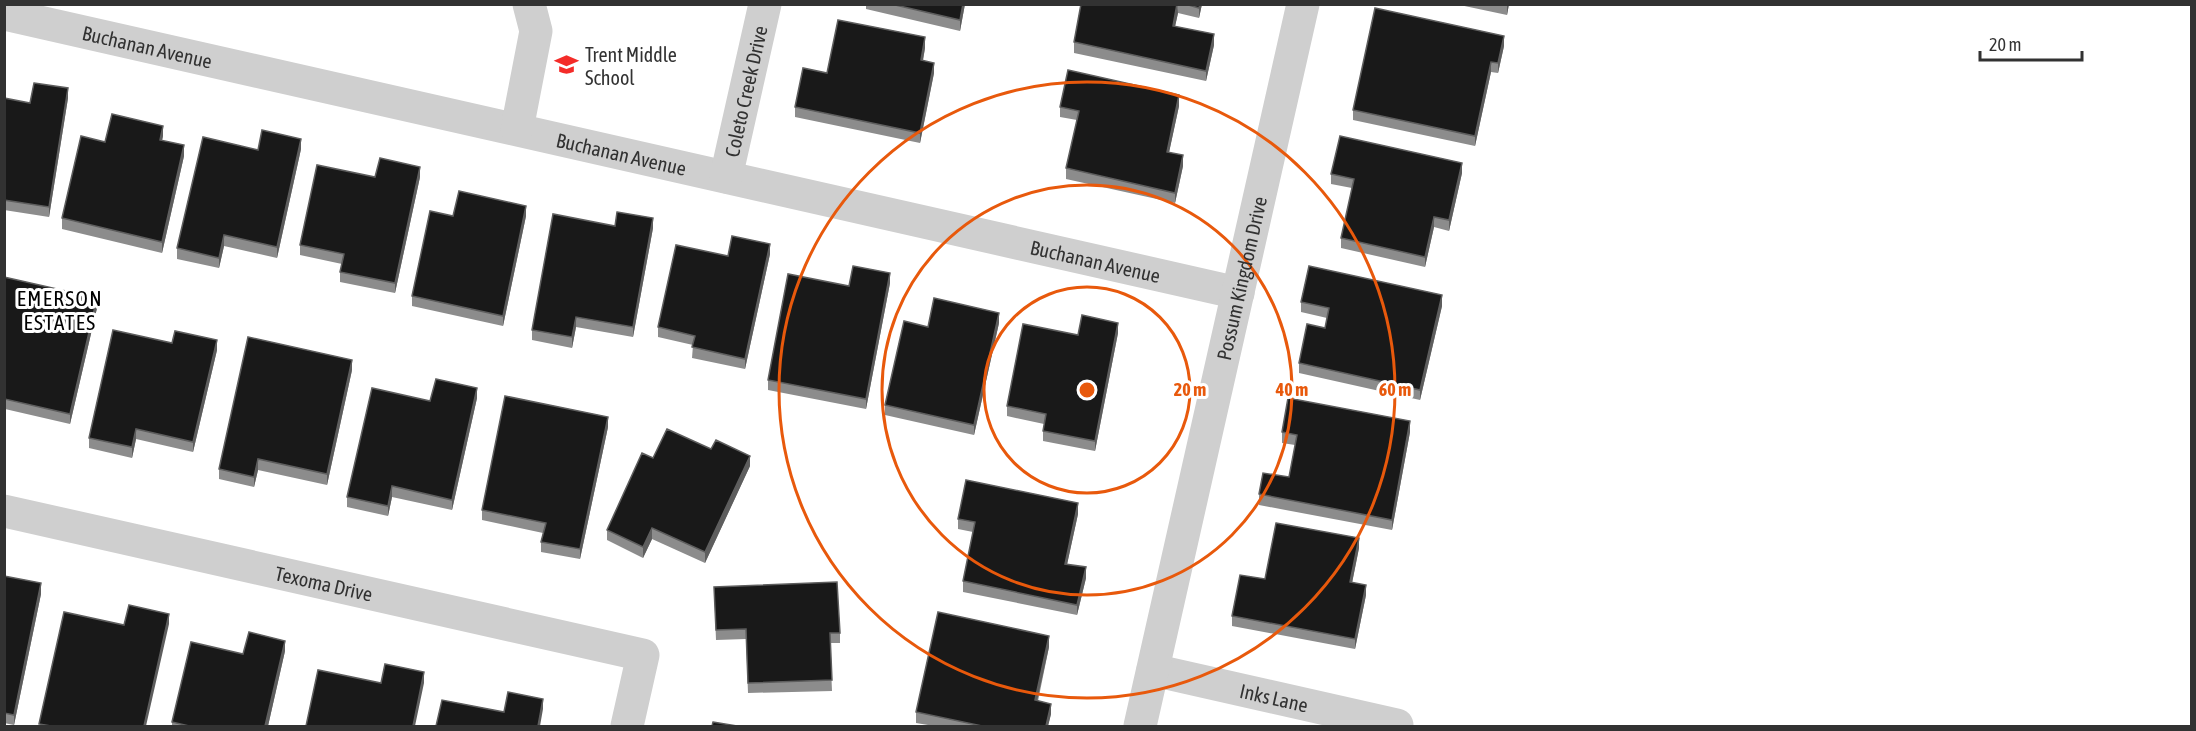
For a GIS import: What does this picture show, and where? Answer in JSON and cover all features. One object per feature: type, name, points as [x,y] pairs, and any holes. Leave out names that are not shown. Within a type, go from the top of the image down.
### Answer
[{"type":"street","points":[[517,129],[536,31],[529,4]]},
{"type":"street","name":"Coleto Creek Drive","points":[[726,177],[765,4]]},
{"type":"street","name":"Possum Kingdom Drive","points":[[1140,726],[1304,4]]},
{"type":"street","name":"Buchanan Avenue","points":[[4,14],[1238,293]]},
{"type":"street","name":"Texoma Drive","points":[[4,511],[643,655],[627,726]]},
{"type":"street","name":"Inks Lane","points":[[1153,670],[1397,725]]},
{"type":"building","points":[[891,4],[963,4],[960,20]]},
{"type":"building","points":[[1081,4],[1177,4],[1173,26],[1214,34],[1206,71],[1074,42]]},
{"type":"building","points":[[1185,4],[1200,4],[1199,8]]},
{"type":"building","points":[[1375,8],[1504,36],[1498,63],[1491,62],[1475,136],[1353,110]]},
{"type":"building","points":[[838,20],[925,37],[921,60],[934,63],[920,133],[795,107],[803,68],[827,73]]},
{"type":"building","points":[[1068,70],[1179,95],[1167,152],[1183,155],[1175,193],[1066,168],[1079,111],[1060,107]]},
{"type":"building","points":[[34,83],[68,88],[49,207],[4,200],[4,98],[30,103]]},
{"type":"building","points":[[112,114],[163,126],[160,140],[184,145],[162,242],[62,218],[81,136],[105,142]]},
{"type":"building","points":[[262,130],[301,139],[277,247],[224,235],[219,258],[177,248],[203,137],[258,150]]},
{"type":"building","points":[[1340,136],[1462,163],[1449,220],[1434,217],[1425,257],[1341,238],[1354,179],[1331,174]]},
{"type":"building","points":[[380,158],[420,167],[395,283],[340,272],[344,254],[300,245],[317,165],[375,177]]},
{"type":"building","points":[[459,191],[526,206],[503,316],[412,296],[430,211],[453,216]]},
{"type":"building","points":[[617,212],[653,218],[633,327],[576,317],[572,337],[532,330],[553,214],[615,226]]},
{"type":"building","points":[[732,236],[770,244],[745,359],[692,347],[695,336],[658,327],[676,245],[728,256]]},
{"type":"building","points":[[853,266],[890,273],[866,399],[768,380],[788,274],[849,286]]},
{"type":"building","points":[[1309,266],[1442,295],[1420,390],[1299,363],[1307,324],[1325,328],[1329,308],[1301,302]]},
{"type":"building","points":[[4,277],[97,298],[70,414],[5,399],[4,401]]},
{"type":"building","points":[[934,298],[999,313],[974,425],[885,405],[904,321],[928,327]]},
{"type":"building","points":[[1082,315],[1118,323],[1095,441],[1043,431],[1046,414],[1007,406],[1023,324],[1078,335]]},
{"type":"building","points":[[113,330],[172,343],[175,331],[217,340],[193,442],[136,429],[132,447],[89,438]]},
{"type":"building","points":[[248,337],[352,360],[327,474],[258,459],[254,477],[219,469]]},
{"type":"building","points":[[436,379],[477,388],[452,500],[392,486],[388,506],[347,497],[372,388],[430,401]]},
{"type":"building","points":[[505,396],[608,417],[580,549],[541,542],[546,523],[482,510]]},
{"type":"building","points":[[1288,398],[1410,421],[1392,520],[1259,494],[1263,473],[1289,477],[1297,435],[1282,432]]},
{"type":"building","points":[[667,429],[711,449],[716,440],[750,456],[705,552],[652,528],[643,547],[607,530],[642,453],[653,458]]},
{"type":"building","points":[[966,480],[1078,503],[1065,564],[1086,567],[1077,605],[963,581],[975,522],[958,519]]},
{"type":"building","points":[[1276,523],[1359,538],[1350,582],[1366,585],[1355,639],[1232,616],[1240,575],[1265,579]]},
{"type":"building","points":[[4,576],[41,583],[14,715],[4,713]]},
{"type":"building","points":[[837,582],[840,633],[830,633],[832,680],[748,683],[746,629],[716,630],[714,587]]},
{"type":"building","points":[[129,605],[169,614],[144,726],[39,724],[64,612],[124,625]]},
{"type":"building","points":[[938,612],[1049,636],[1035,700],[1051,704],[1046,726],[982,726],[916,712]]},
{"type":"building","points":[[249,632],[285,641],[265,726],[189,726],[172,722],[191,642],[243,654]]},
{"type":"building","points":[[385,664],[424,672],[413,726],[306,726],[318,670],[381,683]]},
{"type":"building","points":[[508,692],[543,699],[538,726],[436,726],[442,700],[504,712]]},
{"type":"building","points":[[713,722],[737,726],[712,726]]},
{"type":"place","name":"Trent Middle School","points":[[567,65]]},
{"type":"district","name":"EMERSON ESTATES","points":[[60,310]]}]
